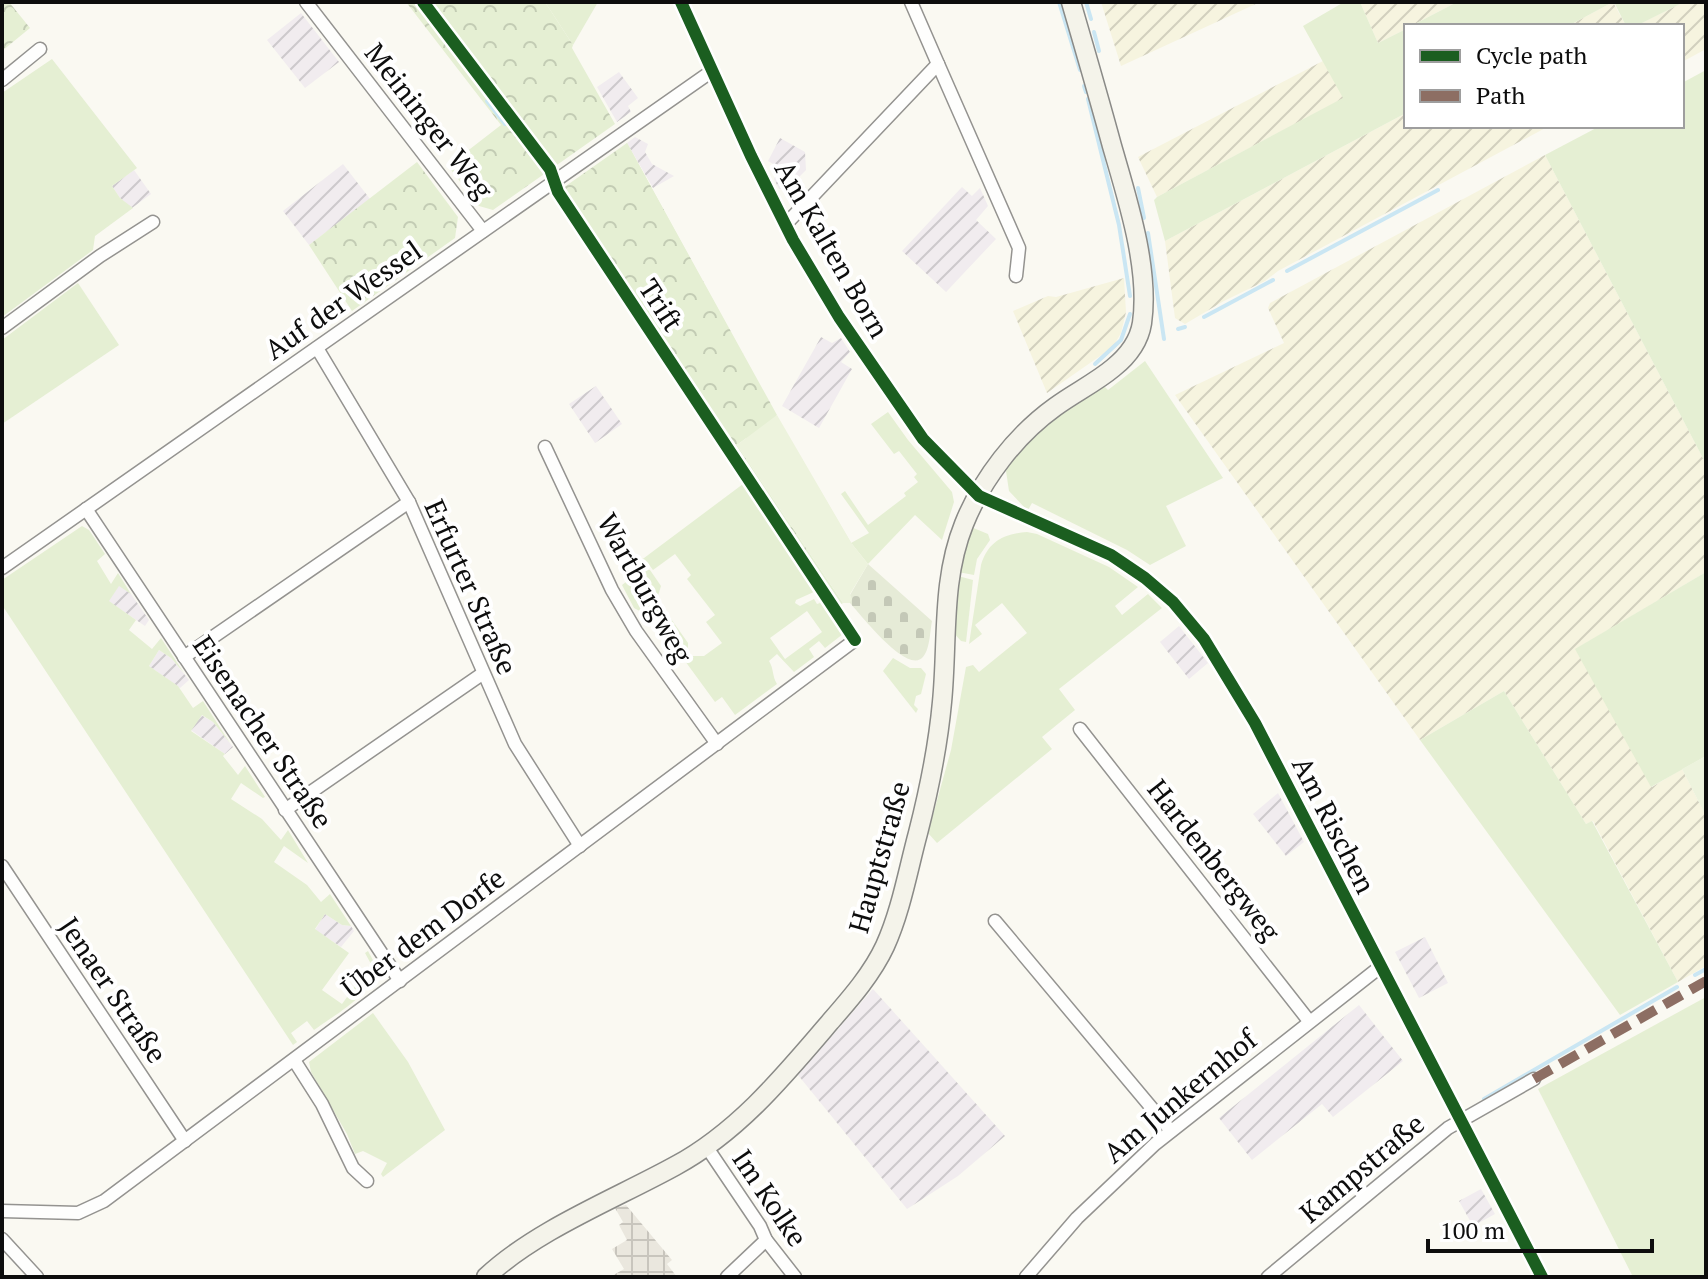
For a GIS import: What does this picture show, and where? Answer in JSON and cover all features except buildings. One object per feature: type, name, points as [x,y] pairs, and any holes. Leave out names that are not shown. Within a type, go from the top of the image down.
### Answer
[{"type":"main road","name":"Hauptstraße","points":[[493,1275],[527,1246],[680,1163],[706,1146],[756,1104],[858,988],[888,939],[936,753],[950,573],[965,520],[1020,437],[1069,398],[1109,372],[1130,353],[1139,334],[1144,297],[1133,228],[1071,2]]},
{"type":"street","name":"Meininger Weg","points":[[306,2],[483,231]]},
{"type":"street","name":"Am Kalten Born","points":[[681,2],[785,225],[839,317],[927,444],[979,496]]},
{"type":"street","points":[[911,2],[1019,248],[1016,276]]},
{"type":"street","points":[[2,80],[40,49]]},
{"type":"street","name":"Am Kalten Born","points":[[785,225],[938,64]]},
{"type":"street","name":"Auf der Wessel","points":[[2,568],[712,71]]},
{"type":"street","points":[[2,328],[100,256],[153,222]]},
{"type":"street","name":"Erfurter Straße","points":[[317,348],[409,502],[515,744],[580,846]]},
{"type":"street","name":"Wartburgweg","points":[[545,447],[625,613],[666,676],[717,744]]},
{"type":"street","name":"Am Rischen","points":[[979,496],[1111,555],[1145,578],[1190,621],[1218,658],[1238,691],[1542,1277]]},
{"type":"street","points":[[184,657],[409,502]]},
{"type":"street","name":"Eisenacher Straße","points":[[86,509],[400,981]]},
{"type":"street","name":"Über dem Dorfe","points":[[2,1211],[70,1214],[89,1210],[855,640]]},
{"type":"street","points":[[285,810],[482,674]]},
{"type":"street","name":"Hardenbergweg","points":[[1080,729],[1309,1021]]},
{"type":"street","name":"Jenaer Straße","points":[[2,866],[185,1141]]},
{"type":"street","points":[[995,921],[1171,1131]]},
{"type":"street","name":"Am Junkernhof","points":[[1026,1277],[1077,1218],[1171,1131],[1380,967]]},
{"type":"street","points":[[294,1060],[322,1104],[353,1168],[367,1181]]},
{"type":"street","name":"Kampstraße","points":[[1268,1277],[1448,1128],[1534,1079]]},
{"type":"street","name":"Im Kolke","points":[[706,1146],[760,1226],[766,1240],[795,1277]]},
{"type":"street","points":[[2,1239],[37,1277]]},
{"type":"street","points":[[727,1277],[766,1240]]},
{"type":"shaded area","points":[[1101,2],[1260,2],[1121,66]]},
{"type":"shaded area","points":[[1360,2],[1457,2],[1415,24],[1404,24],[1404,30],[1378,43]]},
{"type":"shaded area","points":[[1613,2],[1625,24],[1572,24]]},
{"type":"shaded area","points":[[1684,2],[1706,2],[1706,49],[1684,61],[1684,24],[1640,24]]},
{"type":"shaded area","points":[[301,13],[339,62],[305,88],[267,40]]},
{"type":"shaded area","points":[[1323,61],[1344,98],[1157,197],[1138,157]]},
{"type":"shaded area","points":[[619,72],[638,98],[628,106],[631,112],[617,122],[597,87]]},
{"type":"shaded area","points":[[1404,114],[1404,128],[1545,128],[1185,324],[1175,318],[1165,241]]},
{"type":"shaded area","points":[[635,137],[648,144],[645,152],[652,164],[674,176],[653,188],[627,143]]},
{"type":"shaded area","points":[[780,138],[805,152],[806,170],[786,190],[779,189],[774,179],[780,168],[768,161]]},
{"type":"shaded area","points":[[1545,155],[1706,464],[1706,572],[1576,649],[1652,787],[1682,769],[1706,816],[1706,966],[1678,982],[1593,821],[1586,824],[1504,691],[1420,740],[1175,395],[1284,343],[1268,308],[1270,303]]},
{"type":"shaded area","points":[[343,164],[370,199],[309,245],[283,211]]},
{"type":"shaded area","points":[[134,170],[151,194],[132,208],[112,186]]},
{"type":"shaded area","points":[[962,187],[972,196],[980,188],[988,206],[976,220],[996,239],[946,292],[902,251]]},
{"type":"shaded area","points":[[1124,278],[1126,312],[1121,333],[1113,347],[1047,393],[1013,311],[1048,296],[1056,297]]},
{"type":"shaded area","points":[[821,337],[832,343],[841,338],[850,352],[841,362],[852,369],[819,428],[782,406]]},
{"type":"shaded area","points":[[596,386],[622,424],[595,443],[569,404]]},
{"type":"shaded area","points":[[119,585],[131,594],[149,620],[145,626],[108,601]]},
{"type":"shaded area","points":[[1179,626],[1208,663],[1189,679],[1160,642]]},
{"type":"shaded area","points":[[159,650],[171,658],[189,680],[180,688],[149,666]]},
{"type":"shaded area","points":[[201,715],[213,722],[233,747],[225,754],[191,730]]},
{"type":"shaded area","points":[[1278,793],[1304,842],[1286,856],[1253,814]]},
{"type":"shaded area","points":[[325,914],[342,925],[351,926],[354,931],[341,947],[315,930]]},
{"type":"shaded area","points":[[1425,937],[1448,983],[1419,998],[1395,952]]},
{"type":"shaded area","points":[[873,989],[1005,1136],[958,1176],[907,1209],[798,1075]]},
{"type":"shaded area","points":[[1359,1005],[1403,1061],[1333,1117],[1322,1104],[1252,1160],[1219,1118]]},
{"type":"shaded area","points":[[1481,1189],[1495,1214],[1473,1226],[1459,1201]]},
{"type":"shaded area","points":[[626,1205],[672,1260],[667,1264],[677,1277],[610,1277],[624,1269],[612,1249],[627,1240],[619,1225],[623,1222],[615,1208]]},
{"type":"green space","points":[[2,2],[9,2],[30,28],[2,51]]},
{"type":"green space","points":[[406,2],[545,2],[573,45],[615,124],[493,210],[479,206],[448,166],[501,125]]},
{"type":"green space","points":[[545,2],[598,2],[573,45]]},
{"type":"green space","points":[[1344,2],[1360,2],[1378,43],[1404,30],[1404,114],[1165,241],[1154,200],[1157,197],[1343,98],[1303,26]]},
{"type":"green space","points":[[1457,2],[1613,2],[1572,24],[1415,24]]},
{"type":"green space","points":[[1614,2],[1684,2],[1640,24],[1625,24]]},
{"type":"green space","points":[[52,59],[137,168],[112,186],[120,198],[133,208],[95,236],[93,250],[2,317],[2,93]]},
{"type":"green space","points":[[1706,70],[1706,464],[1545,155],[1596,128],[1684,128],[1684,82]]},
{"type":"green space","points":[[627,143],[776,415],[851,543],[869,533],[841,494],[845,491],[868,525],[906,496],[904,493],[918,482],[914,477],[917,474],[899,451],[894,454],[871,424],[888,412],[952,492],[954,502],[942,540],[915,515],[868,564],[852,544],[813,548],[589,182]]},
{"type":"green space","points":[[627,143],[777,415],[737,445],[843,603],[829,612],[553,195]]},
{"type":"green space","points":[[417,162],[458,217],[455,238],[352,311],[309,245]]},
{"type":"green space","points":[[78,283],[119,345],[2,424],[2,340]]},
{"type":"green space","points":[[1145,361],[1223,478],[1166,506],[1186,546],[1150,565],[1127,550],[1032,503],[1026,509],[1009,491],[1006,471],[1024,444],[1049,422],[1104,386],[1108,390]]},
{"type":"green space","points":[[777,415],[852,544],[868,564],[850,594],[850,603],[843,603],[737,445]]},
{"type":"green space","points":[[743,484],[816,591],[795,603],[800,606],[814,599],[817,604],[820,597],[843,634],[825,648],[819,641],[809,649],[814,657],[794,672],[777,654],[769,661],[777,684],[735,715],[722,697],[715,702],[685,661],[688,656],[704,656],[722,643],[706,622],[715,615],[687,579],[691,575],[675,554],[653,570],[647,562],[631,574],[628,570]],"holes":[[[807,611],[822,632],[785,659],[770,638]]]},
{"type":"green space","points":[[82,526],[89,530],[105,554],[97,561],[111,584],[118,573],[131,594],[119,586],[109,601],[136,620],[129,630],[152,649],[161,638],[184,673],[159,650],[149,666],[178,686],[193,708],[203,701],[230,743],[213,722],[202,715],[191,731],[225,754],[223,756],[238,775],[245,766],[265,797],[241,783],[231,799],[262,819],[281,840],[288,830],[308,863],[284,846],[274,862],[307,885],[321,902],[330,894],[351,926],[342,925],[325,914],[315,929],[349,953],[322,990],[342,1004],[371,964],[365,953],[368,951],[375,964],[375,977],[362,994],[314,1030],[307,1021],[291,1033],[297,1042],[293,1045],[2,605],[2,580]]},
{"type":"green space","points":[[971,527],[988,534],[990,540],[977,559],[974,575],[958,572]]},
{"type":"green space","points":[[1027,532],[1109,567],[1138,587],[1115,606],[1122,615],[1148,594],[1162,608],[1059,689],[1075,710],[1042,737],[1052,749],[937,843],[928,833],[951,750],[966,667],[973,665],[979,672],[1027,633],[1002,603],[975,625],[982,634],[969,644],[981,565],[992,545],[1011,535]]},
{"type":"green space","points":[[868,564],[932,621],[928,646],[922,658],[915,660],[895,650],[850,603],[850,595]]},
{"type":"green space","points":[[643,569],[650,570],[661,586],[657,599],[688,643],[683,656],[653,618],[634,608],[622,585],[631,578],[633,580]]},
{"type":"green space","points":[[1706,572],[1706,756],[1651,787],[1575,649]]},
{"type":"green space","points":[[958,576],[973,580],[966,642],[952,631]]},
{"type":"green space","points":[[893,658],[910,668],[921,668],[926,674],[921,694],[916,696],[916,713],[883,671]]},
{"type":"green space","points":[[1504,691],[1586,824],[1592,821],[1678,982],[1620,1015],[1420,740]]},
{"type":"green space","points":[[1706,756],[1706,816],[1682,769]]},
{"type":"green space","points":[[1706,997],[1706,1277],[1633,1277],[1538,1089]]},
{"type":"green space","points":[[373,1013],[408,1062],[445,1130],[383,1177],[381,1174],[387,1163],[363,1151],[355,1154],[347,1134],[311,1072],[309,1062]]},
{"type":"waterway","points":[[1059,2],[1080,70]]},
{"type":"waterway","points":[[1086,2],[1091,19]]},
{"type":"waterway","points":[[1094,32],[1099,51]]},
{"type":"waterway","points":[[1084,86],[1086,92]]},
{"type":"waterway","points":[[1088,99],[1119,225],[1130,296]]},
{"type":"waterway","points":[[487,101],[505,124]]},
{"type":"waterway","points":[[1138,188],[1144,218]]},
{"type":"waterway","points":[[1287,271],[1438,190]]},
{"type":"waterway","points":[[1148,233],[1164,339]]},
{"type":"waterway","points":[[1204,317],[1273,280]]},
{"type":"waterway","points":[[1095,364],[1121,340],[1130,314]]},
{"type":"waterway","points":[[1178,329],[1185,327]]},
{"type":"waterway","points":[[1695,975],[1706,969]]},
{"type":"waterway","points":[[1484,1099],[1677,987]]},
{"type":"marked path","points":[[1534,1079],[1706,981]]},
{"type":"cycle path","name":"Trift","points":[[423,2],[550,169],[558,192],[855,640]]},
{"type":"cycle path","points":[[681,2],[793,240],[839,317],[923,439],[979,496],[1111,555],[1145,578],[1173,602],[1204,639],[1255,723],[1542,1277]]}]
